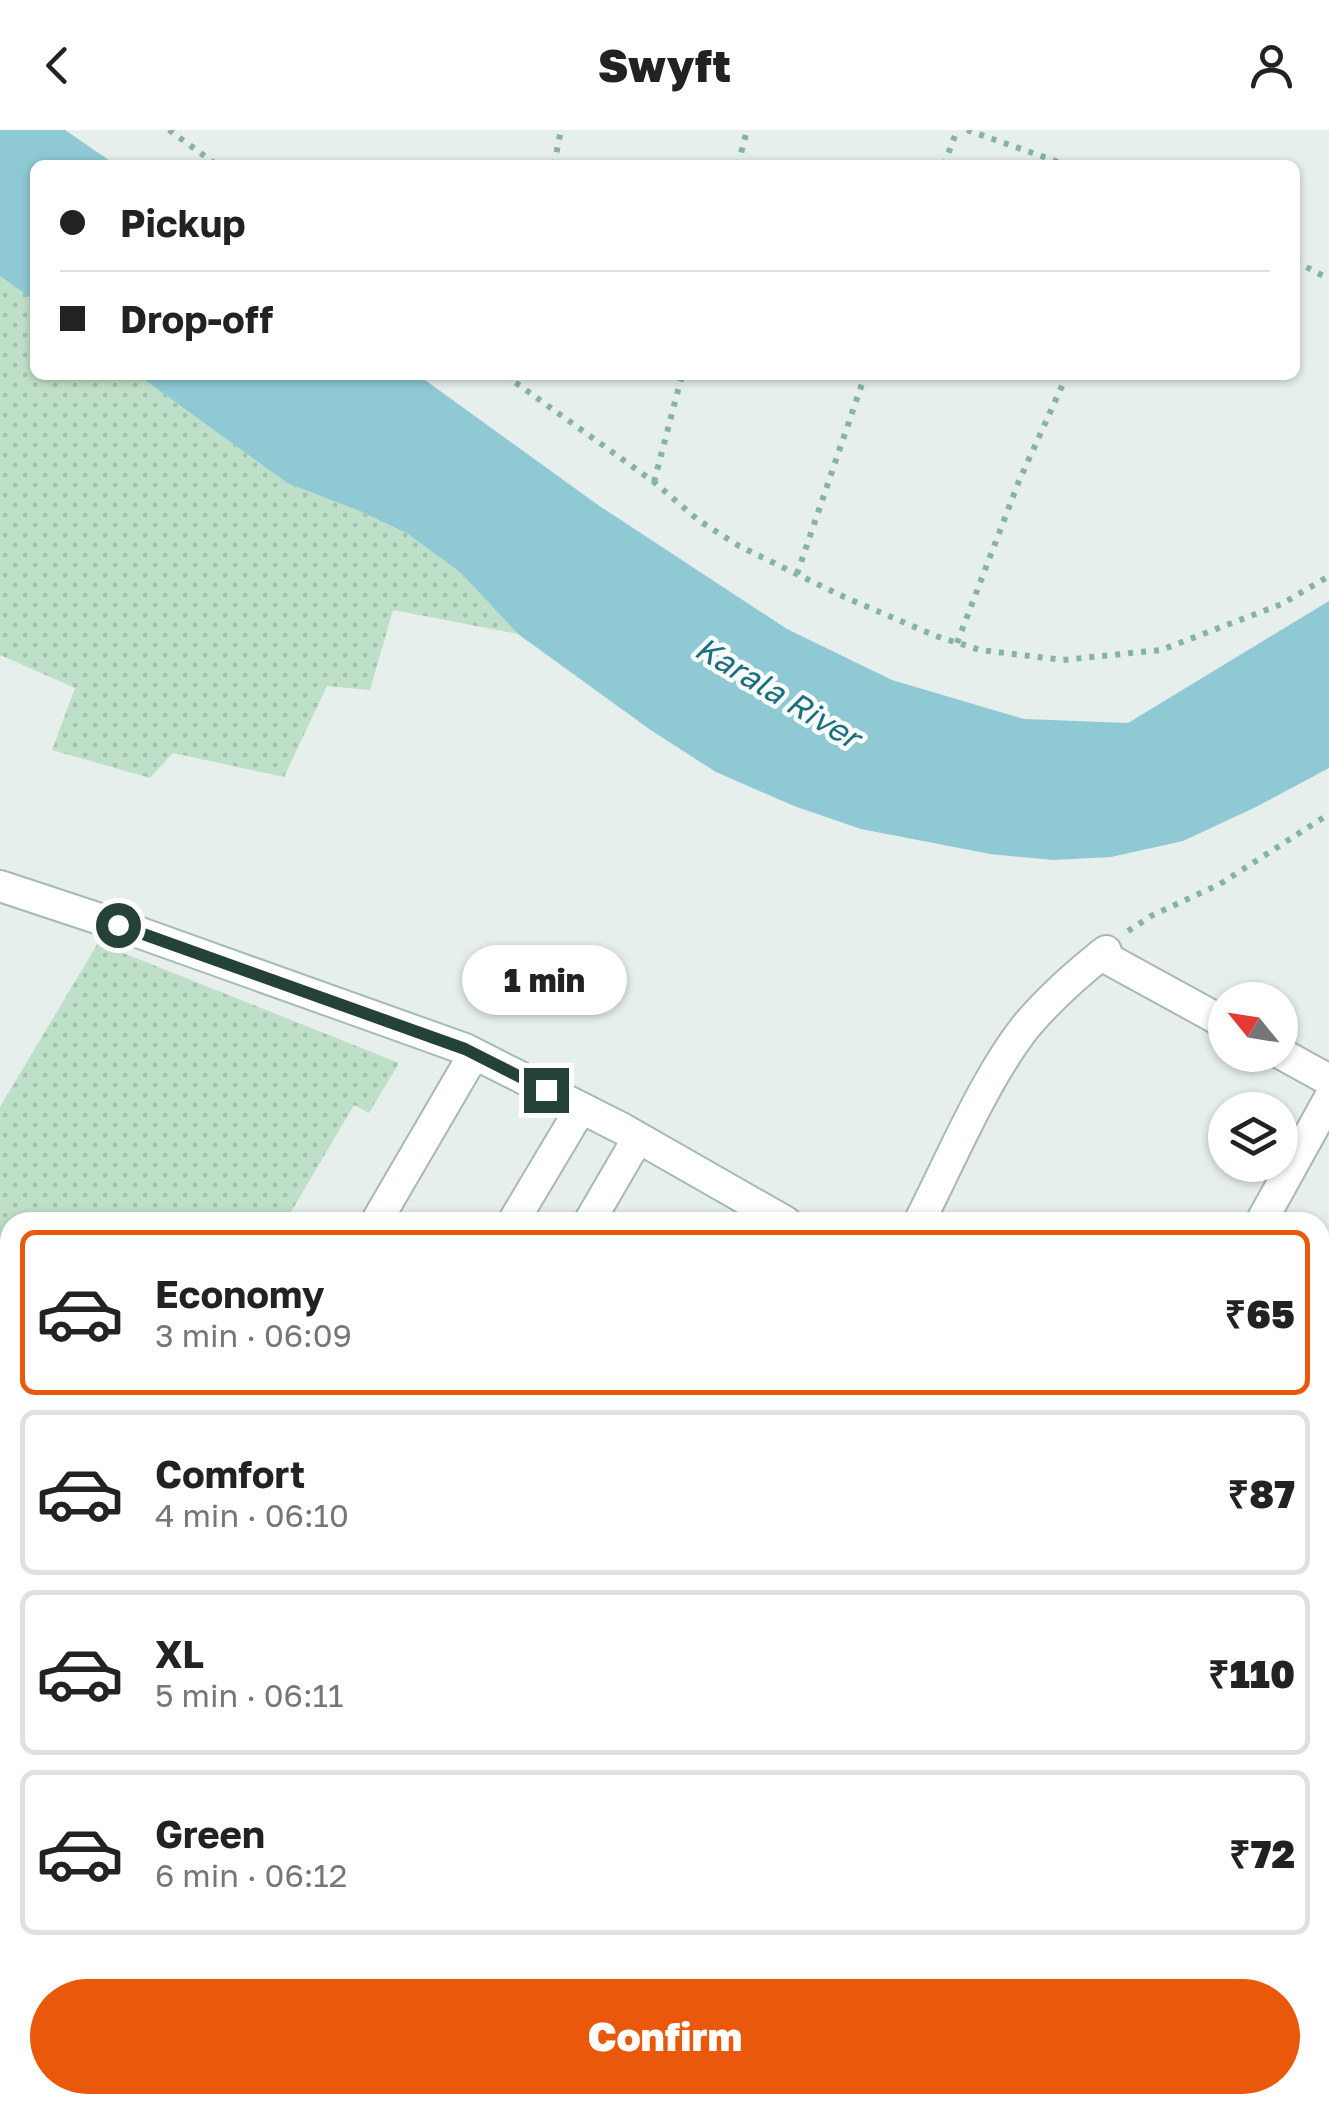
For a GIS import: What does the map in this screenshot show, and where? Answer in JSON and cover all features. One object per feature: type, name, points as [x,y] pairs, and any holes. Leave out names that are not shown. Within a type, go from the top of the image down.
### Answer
[{"type":"street","points":[[0,886],[474,1054],[638,1138],[756,1212]]},
{"type":"street","points":[[924,1212],[1015,1042],[1042,1008],[1104,953],[1208,1013]]},
{"type":"street","points":[[382,1212],[474,1054]]},
{"type":"street","points":[[1265,1212],[1327,1081],[1298,1064]]},
{"type":"street","points":[[519,1212],[581,1108]]},
{"type":"street","points":[[595,1212],[638,1138]]},
{"type":"path","points":[[169,130],[209,160]]},
{"type":"path","points":[[555,160],[561,130]]},
{"type":"path","points":[[739,160],[747,130]]},
{"type":"path","points":[[946,160],[957,130]]},
{"type":"path","points":[[968,130],[1053,160]]},
{"type":"path","points":[[1300,264],[1329,279]]},
{"type":"path","points":[[514,380],[654,482],[698,520],[739,546],[842,596],[980,650],[1063,660],[1161,650],[1282,604],[1329,576]]},
{"type":"path","points":[[654,482],[681,380]]},
{"type":"path","points":[[797,574],[863,380]]},
{"type":"path","points":[[957,643],[1019,481],[1065,380]]},
{"type":"path","points":[[1104,953],[1151,916],[1220,884],[1329,814]]},
{"type":"green space","points":[[0,276],[30,297],[30,380],[145,380],[287,483],[408,534],[461,573],[518,634],[393,610],[370,690],[327,686],[284,777],[173,753],[150,778],[52,750],[75,688],[0,655]]},
{"type":"green space","points":[[98,943],[399,1063],[369,1113],[354,1105],[291,1212],[0,1212],[0,1107]]},
{"type":"water","points":[[0,130],[65,130],[109,160],[30,160],[30,297],[0,276]]},
{"type":"water","name":"Karala River","points":[[145,380],[425,380],[598,505],[787,629],[892,680],[1024,719],[1128,723],[1329,601],[1329,768],[1183,841],[1111,857],[1053,860],[990,854],[861,829],[794,806],[716,772],[518,634],[461,573],[408,534],[287,483]]},
{"type":"route","points":[[118,925],[465,1049],[546,1090]]}]
